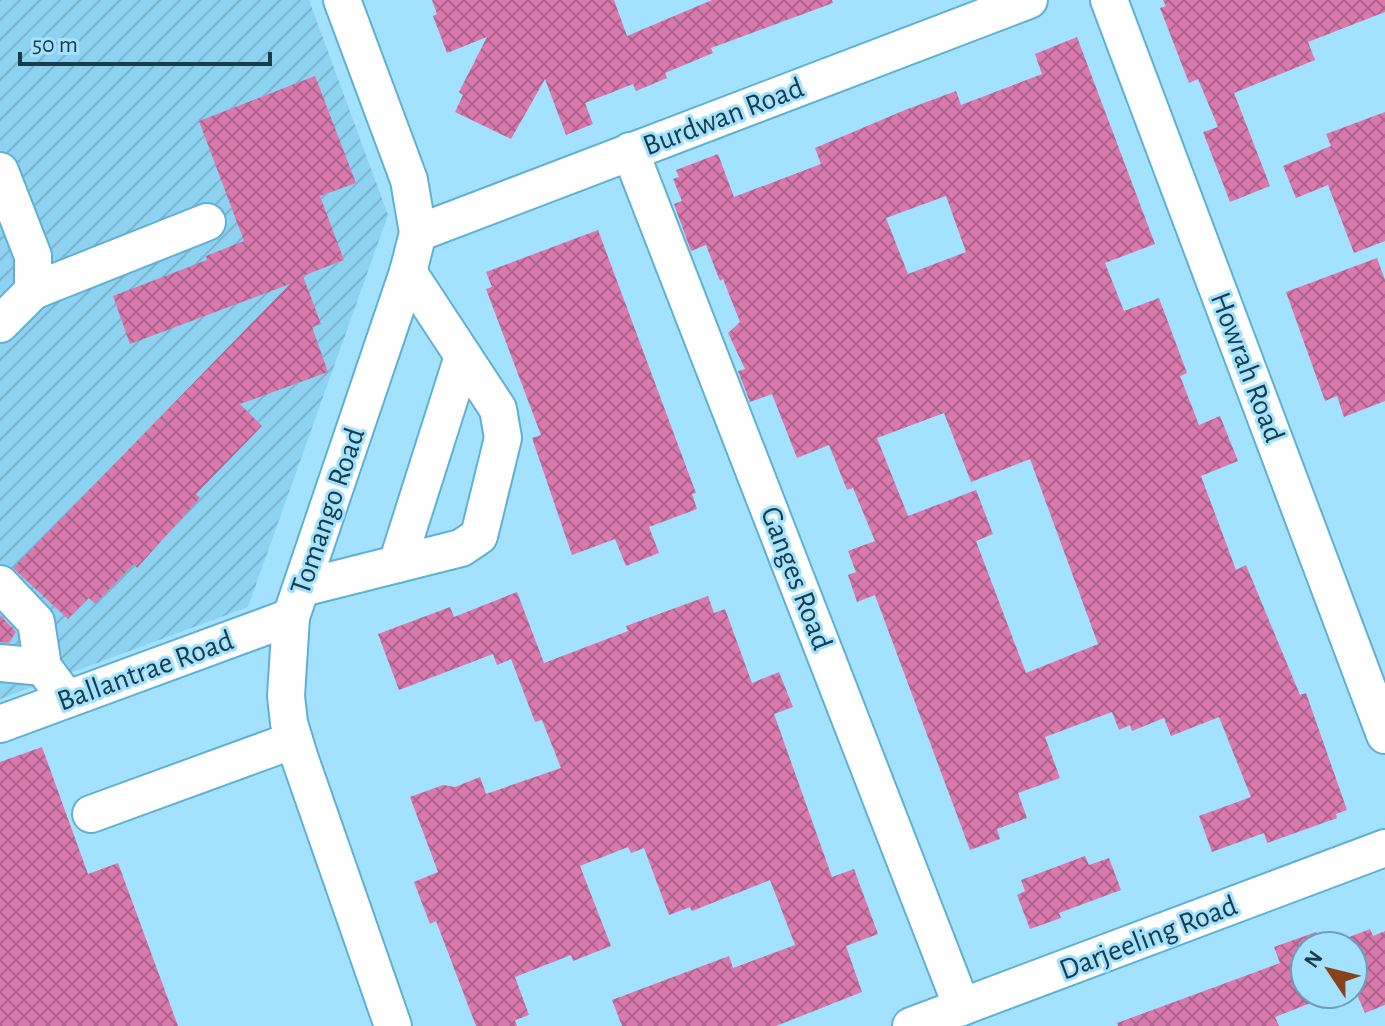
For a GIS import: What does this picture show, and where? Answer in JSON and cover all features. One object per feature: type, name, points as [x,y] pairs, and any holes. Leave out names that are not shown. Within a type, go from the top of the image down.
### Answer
[{"type":"street","name":"Tomango Road","points":[[342,0],[409,180],[418,233],[408,272],[297,602],[286,696],[294,740],[393,1026]]},
{"type":"street","name":"Burdwan Road","points":[[418,233],[1029,0]]},
{"type":"street","name":"Howrah Road","points":[[1109,0],[1385,735]]},
{"type":"street","name":"Ganges Road","points":[[630,151],[962,1007]]},
{"type":"street","points":[[0,171],[33,256],[33,291]]},
{"type":"street","points":[[0,324],[33,291],[207,222]]},
{"type":"street","points":[[397,564],[463,356],[408,272]]},
{"type":"street","name":"Ballantrae Road","points":[[0,724],[297,602],[397,564],[461,548],[479,536],[503,438],[503,423],[463,356]]},
{"type":"street","points":[[0,584],[36,622],[43,667],[67,699]]},
{"type":"street","points":[[0,663],[43,667]]},
{"type":"street","points":[[91,814],[294,740]]},
{"type":"street","name":"Darjeeling Road","points":[[911,1026],[1385,848]]},
{"type":"shaded area","points":[[0,0],[309,0],[388,215],[248,607],[0,699]]},
{"type":"building","points":[[432,0],[614,0],[627,36],[712,0],[832,0],[833,3],[711,48],[713,53],[665,73],[667,78],[636,91],[633,84],[585,103],[593,124],[566,135],[545,79],[511,139],[455,112],[463,95],[459,92],[487,37],[447,53],[433,16],[437,14]]},
{"type":"building","points":[[1163,0],[1385,0],[1385,12],[1308,42],[1315,60],[1234,93],[1270,186],[1230,202],[1203,132],[1218,127],[1198,79],[1189,83],[1160,8],[1166,6]]},
{"type":"building","points":[[1077,37],[1155,244],[1105,263],[1124,311],[1159,298],[1187,373],[1180,376],[1199,425],[1220,416],[1238,461],[1201,476],[1236,570],[1246,565],[1300,695],[1306,693],[1347,810],[1336,814],[1337,818],[1267,843],[1264,833],[1212,852],[1199,816],[1251,797],[1219,717],[1171,736],[1164,718],[1132,731],[1130,725],[1119,730],[1112,712],[1045,737],[1060,778],[1018,793],[1027,818],[997,829],[1000,839],[970,850],[875,595],[857,602],[848,575],[856,572],[848,551],[875,541],[853,488],[847,490],[829,445],[797,458],[772,394],[750,402],[738,371],[745,369],[728,333],[740,322],[706,245],[691,251],[674,204],[682,201],[673,179],[679,177],[676,170],[718,154],[734,197],[821,164],[815,148],[905,110],[956,91],[961,105],[1042,74],[1035,54]],"holes":[[[946,196],[966,252],[908,274],[886,218]],[[944,413],[971,482],[1030,459],[1098,644],[1026,673],[976,541],[993,534],[976,490],[908,516],[877,438]]]},
{"type":"building","points":[[315,76],[356,183],[320,196],[344,260],[303,276],[321,324],[312,327],[328,372],[240,404],[262,426],[196,494],[200,498],[137,568],[134,564],[95,604],[89,598],[68,619],[13,568],[290,284],[130,344],[113,296],[207,260],[206,256],[244,241],[199,121]]},
{"type":"building","points":[[1385,112],[1385,241],[1354,253],[1328,185],[1296,198],[1283,166],[1331,146],[1326,134]]},
{"type":"building","points":[[598,230],[696,493],[692,494],[697,509],[649,527],[659,553],[626,566],[615,539],[572,555],[532,438],[541,435],[486,289],[492,287],[486,272]]},
{"type":"building","points":[[1377,258],[1385,280],[1385,401],[1344,417],[1337,396],[1325,401],[1286,292]]},
{"type":"building","points":[[517,592],[544,663],[628,631],[626,626],[708,596],[714,613],[725,609],[752,683],[779,672],[793,707],[774,714],[832,877],[854,869],[878,934],[846,946],[862,992],[776,1026],[622,1026],[612,1000],[729,956],[733,968],[795,945],[770,880],[692,911],[690,907],[669,915],[644,848],[631,853],[628,847],[580,866],[611,946],[573,961],[571,955],[515,977],[529,1015],[515,1020],[517,1026],[476,1026],[436,921],[430,924],[414,882],[438,872],[410,797],[443,785],[455,787],[480,777],[486,794],[561,768],[542,720],[535,722],[511,659],[497,665],[493,654],[399,690],[378,634],[450,607],[454,617]]},
{"type":"building","points":[[0,615],[16,632],[9,643],[0,642]]},
{"type":"building","points":[[42,747],[88,874],[118,863],[178,1026],[0,1026],[0,762]]},
{"type":"building","points":[[1085,856],[1089,865],[1109,858],[1121,890],[1059,913],[1061,918],[1030,929],[1017,895],[1025,891],[1021,880]]},
{"type":"building","points":[[1370,929],[1373,936],[1385,931],[1385,1005],[1365,1013],[1364,1010],[1369,1010],[1367,930]]},
{"type":"building","points":[[1289,942],[1289,1010],[1293,1010],[1275,1017],[1279,1026],[1118,1026],[1117,1023],[1280,963],[1274,947]]}]
